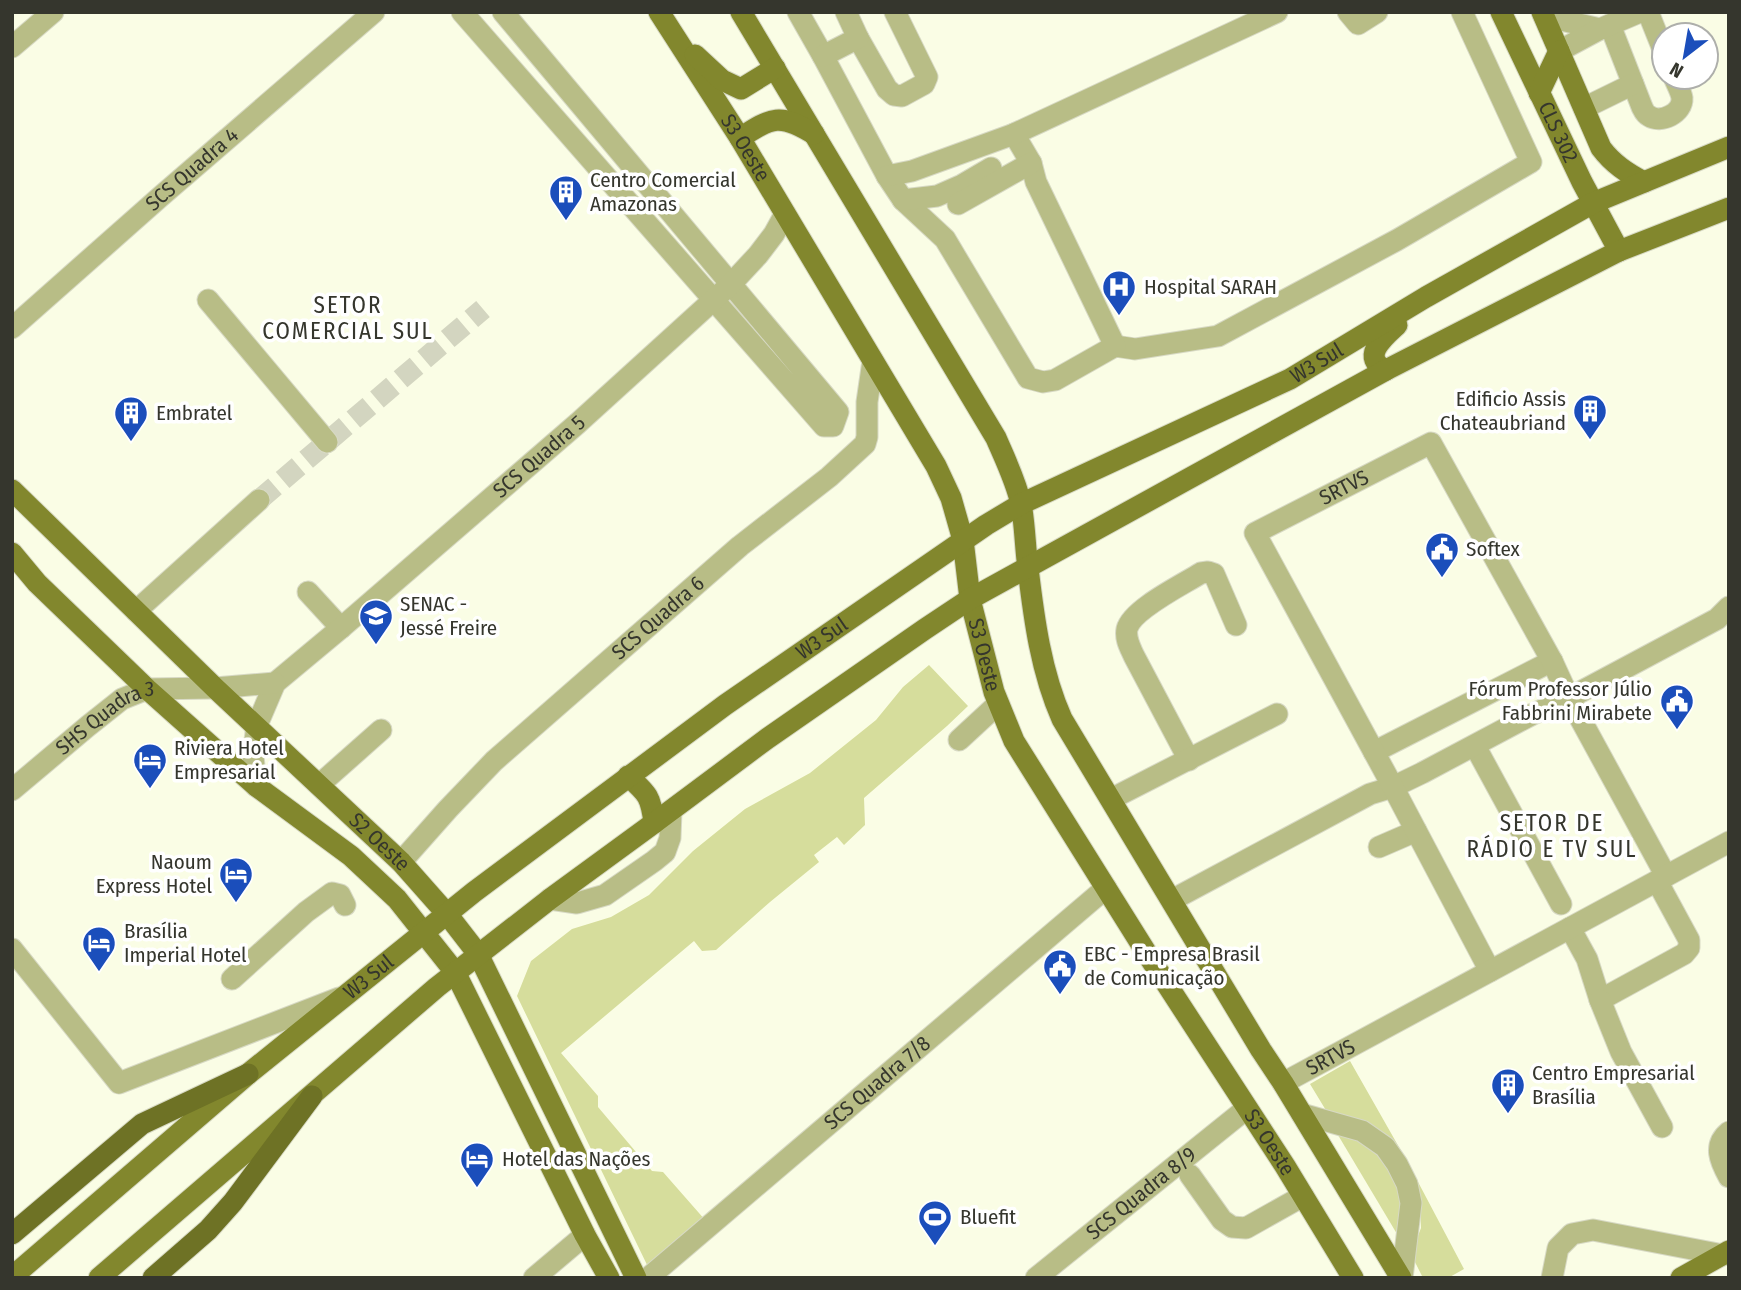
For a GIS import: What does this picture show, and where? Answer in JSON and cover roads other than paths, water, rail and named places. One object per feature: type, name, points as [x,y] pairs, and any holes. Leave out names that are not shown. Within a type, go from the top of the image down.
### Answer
[{"type":"highway","points":[[12,1234],[142,1124],[248,1074]]},
{"type":"highway","points":[[153,1278],[208,1230],[233,1202],[313,1096]]},
{"type":"main road","name":"S3 Oeste","points":[[659,12],[740,138],[936,466],[951,498],[963,540],[970,600],[993,692],[1014,741],[1353,1278]]},
{"type":"main road","name":"S3 Oeste","points":[[741,12],[996,438],[1021,504],[1044,667],[1051,695],[1062,719],[1401,1278]]},
{"type":"main road","name":"CLS 302","points":[[1501,12],[1619,251]]},
{"type":"main road","name":"CLS 302","points":[[1543,14],[1601,148],[1621,169],[1644,182]]},
{"type":"main road","points":[[676,41],[701,59],[722,80],[741,89],[775,68]]},
{"type":"main road","points":[[1539,93],[1559,51]]},
{"type":"main road","points":[[740,138],[761,125],[781,119],[795,122],[814,134]]},
{"type":"main road","name":"W3 Sul","points":[[12,1277],[248,1074],[485,884],[725,705],[963,540],[1021,504],[1290,379],[1426,297],[1593,203],[1729,148]]},
{"type":"main road","name":"W3 Sul","points":[[99,1278],[455,972],[768,738],[925,629],[970,600],[1386,370],[1619,251],[1729,208]]},
{"type":"main road","points":[[1386,370],[1380,367],[1376,360],[1375,349],[1378,342],[1426,297]]},
{"type":"main road","name":"S2 Oeste","points":[[12,490],[215,688],[401,862],[447,914],[478,954],[636,1278]]},
{"type":"main road","name":"S2 Oeste","points":[[12,553],[37,583],[147,689],[256,786],[359,863],[397,899],[455,972],[585,1235],[609,1278]]},
{"type":"main road","points":[[628,776],[646,792],[663,817]]},
{"type":"main road","points":[[1681,1278],[1727,1255]]},
{"type":"street","points":[[12,47],[53,12]]},
{"type":"street","name":"SCS Quadra 4","points":[[12,328],[374,12]]},
{"type":"street","points":[[461,12],[824,426],[833,426],[838,412],[503,12]]},
{"type":"street","points":[[798,12],[887,176],[903,200],[945,239],[1028,378],[1042,382],[1055,380],[1115,345],[1135,349],[1218,336],[1397,240],[1531,162],[1462,12]]},
{"type":"street","points":[[846,12],[887,89],[894,95],[902,96],[924,84],[927,77],[895,12]]},
{"type":"street","points":[[887,176],[912,171],[1014,134],[1277,12]]},
{"type":"street","points":[[1348,12],[1358,24],[1377,12]]},
{"type":"street","points":[[1559,51],[1640,12]]},
{"type":"street","points":[[1543,14],[1605,27]]},
{"type":"street","points":[[1605,27],[1648,116],[1664,118],[1675,113],[1681,104],[1679,91]]},
{"type":"street","points":[[823,56],[858,38]]},
{"type":"street","points":[[1584,108],[1633,84]]},
{"type":"street","points":[[1014,134],[1031,163],[1036,182],[1115,345]]},
{"type":"street","points":[[958,204],[1031,163]]},
{"type":"street","points":[[903,200],[937,196],[990,168]]},
{"type":"street","points":[[647,225],[666,206]]},
{"type":"street","name":"SCS Quadra 5","points":[[256,786],[253,756],[257,725],[275,683],[578,423],[731,284],[758,255],[785,214]]},
{"type":"street","points":[[208,300],[327,442]]},
{"type":"street","name":"SCS Quadra 6","points":[[401,862],[494,761],[740,546],[829,477],[865,444],[873,361]]},
{"type":"street","name":"SRTVS","points":[[1490,971],[1255,533],[1432,443],[1552,661],[1661,879]]},
{"type":"street","points":[[136,611],[260,500]]},
{"type":"street","points":[[1189,761],[1134,656],[1127,639],[1127,627],[1135,615],[1154,601],[1201,573],[1208,572],[1214,575],[1236,625]]},
{"type":"street","points":[[308,592],[341,628]]},
{"type":"street","points":[[1172,900],[1370,794],[1393,787],[1569,698],[1717,619],[1729,607]]},
{"type":"street","points":[[1374,752],[1552,661]]},
{"type":"street","points":[[215,688],[275,683]]},
{"type":"street","name":"SHS Quadra 3","points":[[12,790],[122,699],[147,689],[215,688]]},
{"type":"street","points":[[960,740],[999,704]]},
{"type":"street","points":[[1111,799],[1277,714]]},
{"type":"street","points":[[319,785],[381,730]]},
{"type":"street","points":[[1475,746],[1561,904]]},
{"type":"street","points":[[550,899],[577,902],[605,895],[654,861],[665,852],[670,838],[663,817]]},
{"type":"street","points":[[1378,847],[1416,831]]},
{"type":"street","name":"SRTVS","points":[[1283,1083],[1729,842]]},
{"type":"street","points":[[1600,1000],[1684,954],[1689,948],[1689,940],[1661,879]]},
{"type":"street","name":"SCS Quadra 7/8","points":[[648,1278],[1106,888]]},
{"type":"street","points":[[232,979],[327,896],[332,893],[340,895],[345,905]]},
{"type":"street","points":[[1570,928],[1587,959],[1621,1052],[1662,1127]]},
{"type":"street","points":[[12,949],[119,1083],[342,997]]},
{"type":"street","name":"SCS Quadra 8/9","points":[[1036,1278],[1246,1109]]},
{"type":"street","points":[[1302,1114],[1362,1132],[1385,1147],[1397,1164],[1407,1184],[1411,1203],[1401,1278]]},
{"type":"street","points":[[1729,1132],[1722,1138],[1718,1150],[1729,1177]]},
{"type":"street","points":[[1189,1175],[1222,1220],[1232,1227],[1246,1228],[1303,1196]]},
{"type":"street","points":[[1552,1278],[1558,1248],[1572,1234],[1593,1230],[1727,1255]]},
{"type":"street","points":[[534,1278],[585,1235]]},
{"type":"tunnel","points":[[259,500],[483,309]]},
{"type":"place","name":"Centro Comercial Amazonas","points":[[566,222]]},
{"type":"place","name":"Hospital SARAH","points":[[1119,317]]},
{"type":"place","name":"Edificio Assis Chateaubriand","points":[[1590,441]]},
{"type":"place","name":"Embratel","points":[[131,443]]},
{"type":"place","name":"Softex","points":[[1442,579]]},
{"type":"place","name":"SENAC - Jessé Freire","points":[[376,646]]},
{"type":"place","name":"Fórum Professor Júlio Fabbrini Mirabete","points":[[1677,731]]},
{"type":"place","name":"Riviera Hotel Empresarial","points":[[150,790]]},
{"type":"place","name":"Naoum Express Hotel","points":[[236,904]]},
{"type":"place","name":"Brasília Imperial Hotel","points":[[99,973]]},
{"type":"place","name":"EBC - Empresa Brasil de Comunicação","points":[[1060,996]]},
{"type":"place","name":"Centro Empresarial Brasília","points":[[1508,1115]]},
{"type":"place","name":"Hotel das Nações","points":[[477,1189]]},
{"type":"place","name":"Bluefit","points":[[935,1247]]},
{"type":"district","name":"SETOR COMERCIAL SUL","points":[[348,318]]},
{"type":"district","name":"SETOR DE RÁDIO E TV SUL","points":[[1552,836]]}]
